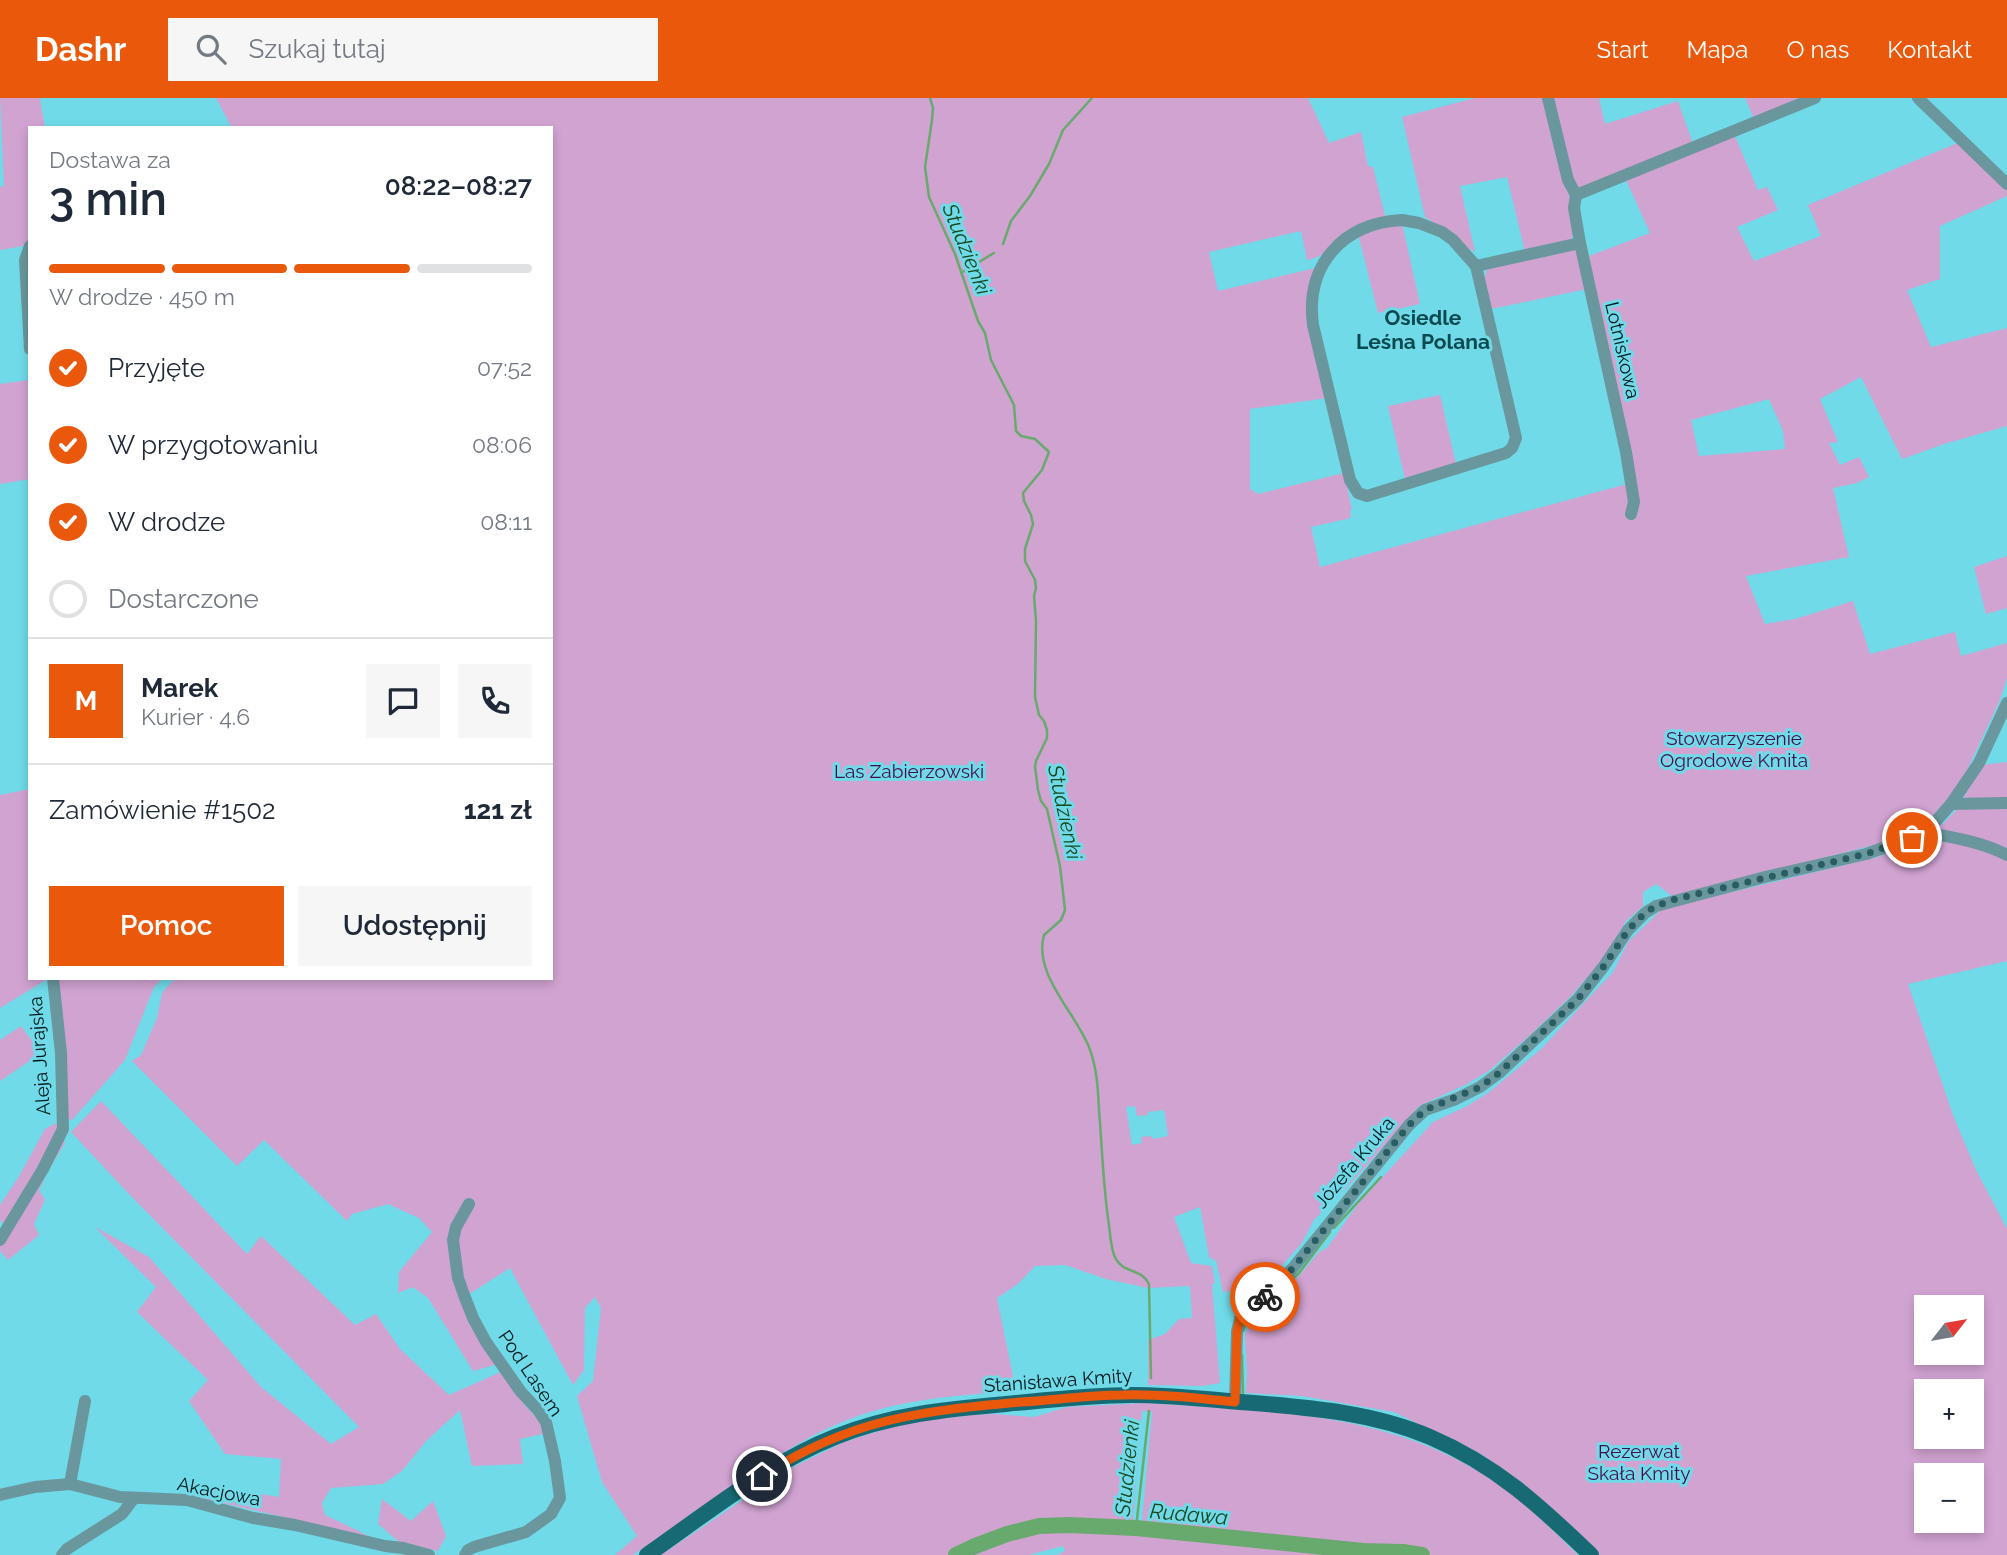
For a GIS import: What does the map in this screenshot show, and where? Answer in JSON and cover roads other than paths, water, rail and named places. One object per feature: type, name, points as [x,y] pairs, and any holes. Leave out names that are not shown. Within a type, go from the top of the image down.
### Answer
[{"type":"main road","name":"Stanisława Kmity","points":[[647,1555],[752,1482],[793,1457],[843,1434],[891,1419],[950,1409],[1121,1395],[1178,1397],[1349,1414],[1428,1436],[1474,1459],[1514,1485],[1591,1555]]},
{"type":"street","name":"Lotniskowa","points":[[1548,98],[1568,180],[1576,195],[1574,208],[1580,243],[1626,452],[1634,502],[1631,514]]},
{"type":"street","points":[[1576,195],[1815,98]]},
{"type":"street","points":[[1918,98],[2007,184]]},
{"type":"street","points":[[1402,220],[1442,232],[1453,240],[1476,266],[1516,433],[1515,443],[1502,455],[1372,496],[1362,495],[1350,480],[1313,324],[1314,292],[1321,270],[1332,252],[1354,232],[1375,223],[1402,220]]},
{"type":"street","points":[[1476,266],[1580,243]]},
{"type":"street","points":[[28,249],[25,260],[28,313]]},
{"type":"street","points":[[1924,832],[1940,818],[1979,763],[2007,703]]},
{"type":"street","points":[[1951,804],[2007,803]]},
{"type":"street","points":[[1924,832],[1950,836],[2007,855]]},
{"type":"street","name":"Józefa Kruka","points":[[1235,1402],[1237,1331],[1240,1318],[1273,1290],[1293,1268],[1409,1125],[1425,1110],[1480,1087],[1499,1073],[1578,999],[1628,930],[1645,913],[1660,904],[1866,854],[1924,832]]},
{"type":"street","name":"Aleja Jurajska","points":[[0,1240],[63,1129],[61,1054],[53,980]]},
{"type":"street","name":"Pod Lasem","points":[[465,1555],[474,1547],[526,1532],[551,1514],[560,1498],[546,1422],[520,1392],[486,1342],[472,1318],[461,1286],[453,1240],[456,1227],[469,1203]]},
{"type":"street","points":[[69,1484],[85,1401]]},
{"type":"street","name":"Akacjowa","points":[[0,1495],[35,1487],[69,1484],[134,1499],[187,1500],[253,1518],[429,1555]]},
{"type":"street","points":[[62,1555],[78,1541],[122,1514],[134,1499]]},
{"type":"waterway","name":"Studzienki","points":[[930,98],[933,108],[925,167],[929,197],[955,254],[978,321],[985,333],[991,360],[1014,405],[1016,431],[1021,436],[1035,439],[1049,452],[1042,470],[1023,493],[1033,524],[1025,549],[1025,561],[1036,588],[1035,697],[1039,715],[1047,730],[1047,738],[1035,767],[1038,790],[1047,809],[1060,866],[1065,910],[1061,920],[1044,935],[1042,950],[1050,978],[1083,1034],[1094,1063],[1112,1246],[1117,1261],[1141,1275],[1149,1284],[1151,1378]]},
{"type":"waterway","points":[[1003,244],[1011,221],[1049,164],[1063,130],[1092,98]]},
{"type":"waterway","points":[[961,273],[994,253]]},
{"type":"waterway","points":[[1334,1228],[1381,1177]]},
{"type":"waterway","points":[[1283,1288],[1299,1273],[1330,1232]]},
{"type":"waterway","points":[[1243,1331],[1247,1321],[1265,1305]]},
{"type":"waterway","points":[[1242,1355],[1243,1393]]},
{"type":"waterway","name":"Studzienki","points":[[1136,1528],[1149,1411]]},
{"type":"waterway","name":"Rudawa","points":[[956,1555],[1007,1534],[1039,1526],[1069,1525],[1136,1528],[1422,1555]]},
{"type":"district","name":"Osiedle Leśna Polana","points":[[1423,329]]},
{"type":"park label","name":"Stowarzyszenie Ogrodowe Kmita","points":[[1734,749]]},
{"type":"park label","name":"Las Zabierzowski","points":[[909,771]]},
{"type":"park label","name":"Rezerwat Skała Kmity","points":[[1639,1462]]}]
